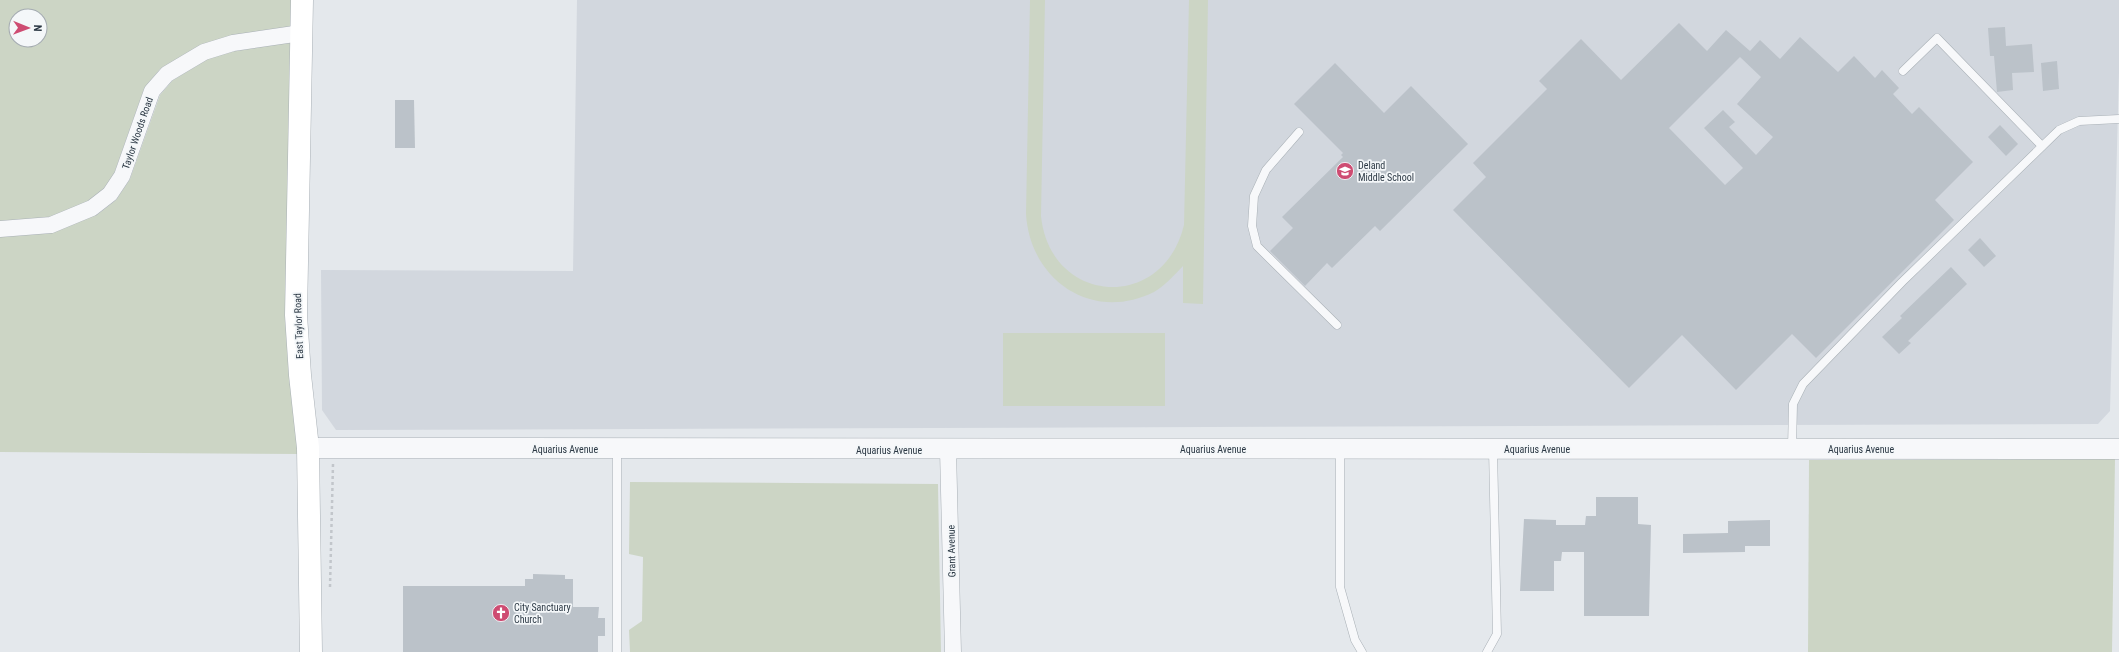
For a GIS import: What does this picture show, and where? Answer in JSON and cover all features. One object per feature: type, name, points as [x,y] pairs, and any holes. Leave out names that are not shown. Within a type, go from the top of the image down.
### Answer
[{"type":"main road","name":"East Taylor Road","points":[[302,0],[296,315],[300,375],[308,448],[311,652]]},
{"type":"street","name":"Taylor Woods Road","points":[[0,229],[51,225],[92,208],[110,194],[122,176],[152,91],[167,74],[204,52],[233,43],[301,33]]},
{"type":"street","name":"Aquarius Avenue","points":[[308,448],[617,450],[2119,449]]},
{"type":"street","name":"Grant Avenue","points":[[948,450],[953,652]]},
{"type":"lane","points":[[1903,71],[1937,38],[2042,146]]},
{"type":"lane","points":[[1792,449],[1793,404],[1803,384],[1902,282],[2059,130],[2079,122],[2119,119]]},
{"type":"lane","points":[[1299,132],[1266,170],[1254,196],[1252,226],[1257,246],[1337,325]]},
{"type":"lane","points":[[1340,449],[1340,587],[1355,640],[1362,652]]},
{"type":"lane","points":[[1487,652],[1497,634],[1493,449]]},
{"type":"lane","points":[[617,450],[617,652]]},
{"type":"path","points":[[330,591],[333,461]]},
{"type":"shaded area","name":"Deland Middle School","points":[[577,0],[2119,0],[2119,72],[2110,411],[2098,424],[336,430],[322,410],[321,270],[573,271]]},
{"type":"green space","points":[[0,0],[293,0],[293,27],[201,45],[160,69],[144,89],[114,174],[104,189],[87,202],[49,218],[5,222],[0,221]]},
{"type":"green space","points":[[1030,0],[1045,0],[1041,216],[1049,246],[1064,267],[1085,281],[1108,287],[1132,284],[1154,273],[1172,254],[1184,225],[1189,0],[1208,0],[1203,304],[1183,303],[1183,266],[1166,283],[1154,292],[1131,300],[1108,302],[1087,298],[1068,289],[1052,276],[1039,258],[1030,238],[1026,214]]},
{"type":"green space","points":[[292,42],[299,454],[0,452],[0,236],[55,232],[98,214],[116,200],[130,179],[160,95],[173,80],[208,59],[235,51]]},
{"type":"green space","points":[[1003,333],[1165,333],[1165,406],[1003,406]]},
{"type":"green space","points":[[2115,459],[2112,652],[1808,652],[1809,460]]},
{"type":"green space","points":[[630,482],[938,484],[941,652],[630,652],[629,630],[642,621],[643,557],[629,554]]},
{"type":"building","name":"Deland Middle School","points":[[1679,23],[1707,51],[1726,30],[1750,51],[1760,40],[1780,59],[1800,37],[1838,72],[1854,56],[1875,78],[1882,70],[1899,88],[1893,94],[1912,114],[1919,107],[1973,162],[1935,200],[1954,220],[1816,358],[1792,334],[1736,390],[1682,335],[1629,388],[1453,210],[1486,177],[1473,163],[1547,89],[1539,81],[1581,39],[1621,80]],"holes":[[[1740,57],[1761,77],[1737,104],[1773,137],[1756,155],[1729,127],[1735,122],[1723,110],[1704,128],[1743,168],[1725,185],[1669,128]]]},
{"type":"building","points":[[2005,27],[2006,46],[2032,44],[2034,72],[2012,73],[2013,90],[1997,92],[1994,56],[1990,56],[1988,28]]},
{"type":"building","points":[[2057,61],[2059,89],[2043,91],[2041,63]]},
{"type":"building","points":[[1335,63],[1384,113],[1411,86],[1468,144],[1380,231],[1375,226],[1332,268],[1327,263],[1305,286],[1270,251],[1293,228],[1282,217],[1343,157],[1341,155],[1343,153],[1294,104]]},
{"type":"building","points":[[395,100],[414,100],[415,148],[395,148]]},
{"type":"building","points":[[2000,125],[2018,144],[2006,156],[1988,137]]},
{"type":"building","points":[[1980,238],[1996,256],[1984,267],[1968,250]]},
{"type":"building","points":[[1951,267],[1967,284],[1908,341],[1911,343],[1899,354],[1882,337],[1902,318],[1900,316]]},
{"type":"building","points":[[1596,497],[1638,497],[1638,524],[1651,525],[1649,616],[1584,616],[1584,552],[1562,552],[1561,561],[1554,561],[1554,591],[1520,591],[1524,519],[1556,520],[1556,525],[1585,525],[1586,516],[1596,516]]},
{"type":"building","points":[[1770,520],[1770,546],[1745,546],[1745,552],[1683,553],[1683,534],[1728,533],[1728,521]]},
{"type":"building","name":"City Sanctuary Church","points":[[533,574],[565,575],[565,579],[573,579],[573,607],[599,607],[598,618],[605,618],[605,636],[598,636],[598,652],[403,652],[403,586],[525,586],[525,579],[533,579]]},
{"type":"place","name":"Deland Middle School","points":[[1345,171]]},
{"type":"place","name":"City Sanctuary Church","points":[[501,613]]}]
